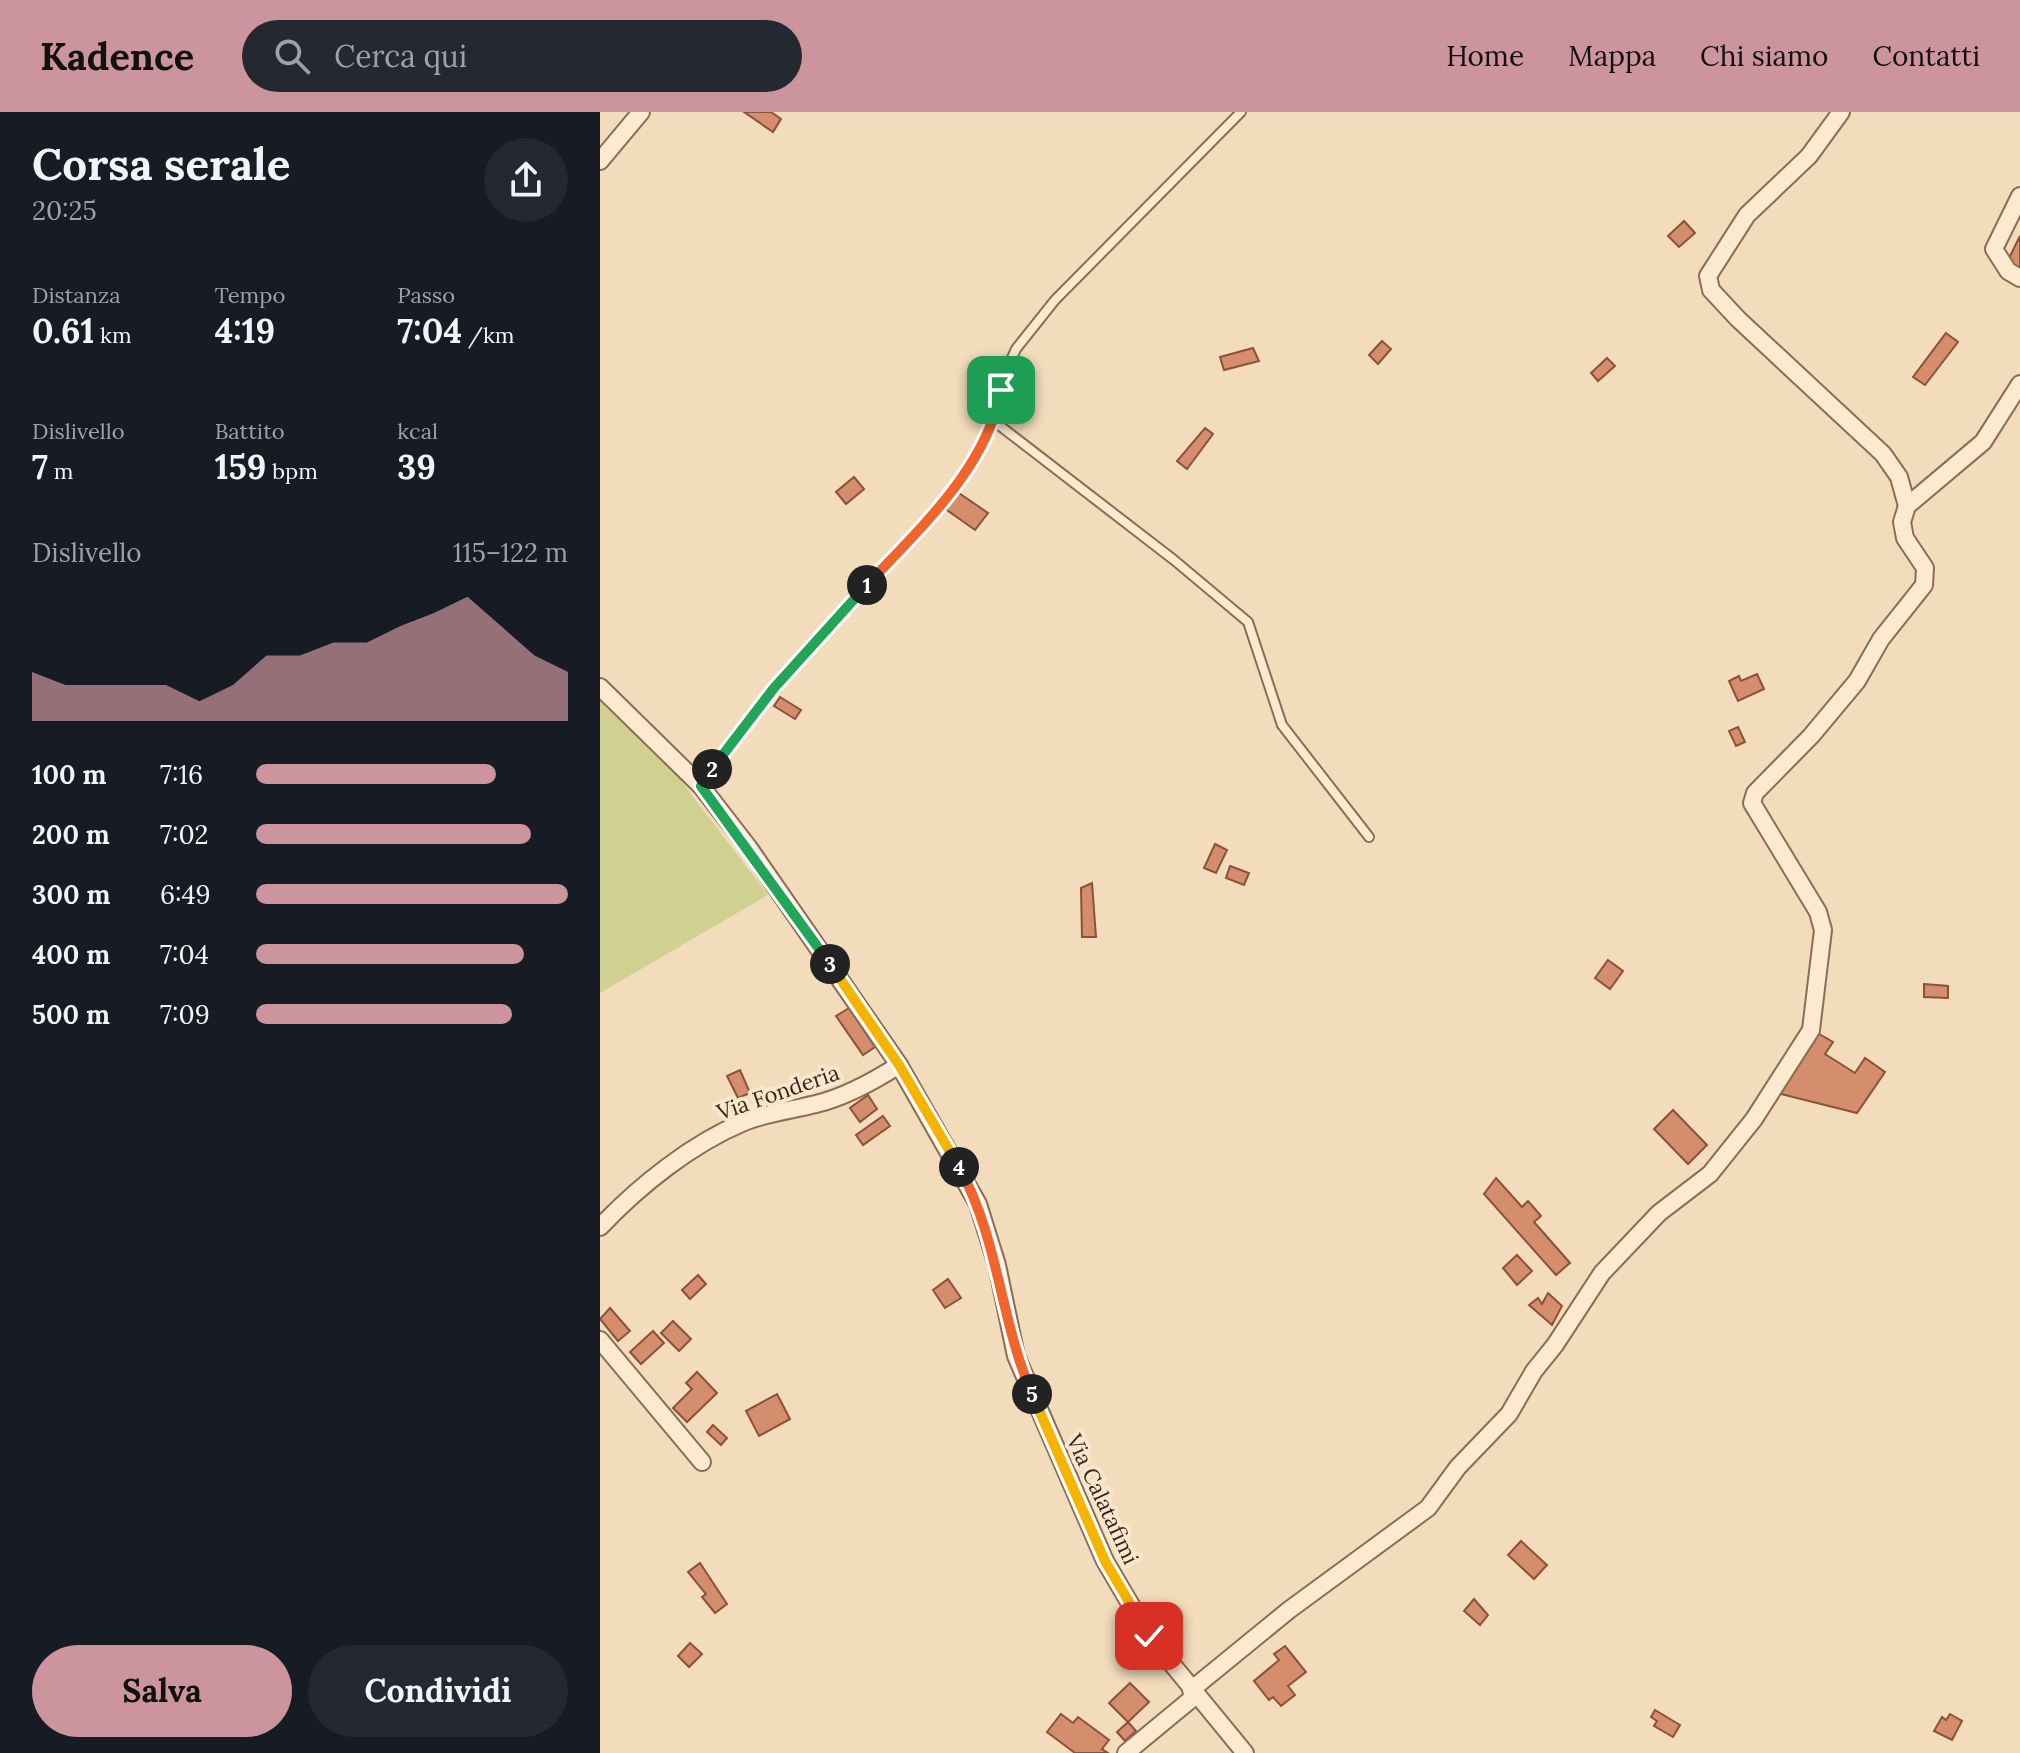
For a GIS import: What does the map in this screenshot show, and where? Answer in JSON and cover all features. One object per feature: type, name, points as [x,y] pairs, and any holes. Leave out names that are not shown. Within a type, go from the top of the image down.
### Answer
[{"type":"street","points":[[600,161],[641,112]]},
{"type":"street","points":[[1841,112],[1809,156],[1747,215],[1708,276],[1711,290],[1738,319],[1883,454],[1899,477],[1907,506]]},
{"type":"street","points":[[2020,196],[1994,249],[2008,271],[2020,278]]},
{"type":"street","points":[[1126,1753],[1289,1610],[1428,1508],[1458,1467],[1509,1414],[1534,1371],[1555,1345],[1602,1273],[1659,1213],[1710,1174],[1754,1119],[1804,1041],[1815,1010],[1823,930],[1818,912],[1752,803],[1755,793],[1811,736],[1863,674],[1881,639],[1924,585],[1925,568],[1905,538],[1902,522],[1907,506],[1983,442],[2020,384]]},
{"type":"street","name":"Via Calatafimi","points":[[600,687],[701,786],[749,848],[899,1065],[978,1204],[997,1265],[1016,1356],[1105,1561],[1149,1636],[1245,1753]]},
{"type":"street","name":"Via Fonderia","points":[[600,1227],[635,1194],[711,1140],[744,1122],[819,1103],[875,1080],[899,1065]]},
{"type":"street","points":[[600,1340],[702,1462]]},
{"type":"lane","points":[[701,786],[774,688],[949,495],[995,422],[1007,369],[1031,328],[1241,112]]},
{"type":"lane","points":[[995,422],[1174,560],[1248,622],[1282,725],[1369,837]]},
{"type":"green space","points":[[600,695],[660,753],[768,895],[600,993]]},
{"type":"building","points":[[744,112],[771,112],[781,119],[773,132]]},
{"type":"building","points":[[1684,221],[1695,233],[1679,247],[1668,236]]},
{"type":"building","points":[[2020,236],[2020,268],[2007,262]]},
{"type":"building","points":[[1946,333],[1958,342],[1925,385],[1913,377]]},
{"type":"building","points":[[1382,341],[1391,349],[1378,364],[1369,355]]},
{"type":"building","points":[[1253,348],[1259,361],[1224,370],[1220,357]]},
{"type":"building","points":[[1607,358],[1615,366],[1598,381],[1591,373]]},
{"type":"building","points":[[1205,428],[1213,434],[1187,469],[1177,461]]},
{"type":"building","points":[[854,477],[864,489],[846,504],[836,492]]},
{"type":"building","points":[[956,491],[988,513],[975,530],[944,508]]},
{"type":"building","points":[[1757,674],[1764,689],[1738,701],[1729,681],[1739,676],[1741,681]]},
{"type":"building","points":[[780,697],[801,710],[795,719],[774,706]]},
{"type":"building","points":[[1738,727],[1745,742],[1736,746],[1729,731]]},
{"type":"building","points":[[1215,844],[1227,850],[1216,873],[1204,868]]},
{"type":"building","points":[[1230,866],[1249,873],[1244,885],[1226,878]]},
{"type":"building","points":[[1092,883],[1096,937],[1082,937],[1081,888]]},
{"type":"building","points":[[1608,960],[1623,971],[1610,989],[1595,978]]},
{"type":"building","points":[[1924,984],[1948,986],[1948,998],[1924,997]]},
{"type":"building","points":[[849,1008],[875,1047],[863,1055],[836,1016]]},
{"type":"building","points":[[1814,1031],[1833,1042],[1825,1054],[1855,1073],[1865,1058],[1885,1072],[1857,1113],[1777,1093]]},
{"type":"building","points":[[740,1070],[750,1093],[738,1098],[727,1076]]},
{"type":"building","points":[[868,1095],[877,1109],[860,1122],[850,1108]]},
{"type":"building","points":[[1673,1110],[1707,1145],[1688,1164],[1654,1129]]},
{"type":"building","points":[[883,1116],[890,1126],[863,1145],[856,1135]]},
{"type":"building","points":[[1496,1178],[1522,1207],[1528,1201],[1541,1216],[1534,1222],[1570,1263],[1556,1275],[1484,1194]]},
{"type":"building","points":[[1517,1255],[1532,1271],[1517,1285],[1503,1268]]},
{"type":"building","points":[[698,1275],[706,1284],[690,1299],[682,1290]]},
{"type":"building","points":[[948,1279],[961,1298],[945,1308],[933,1290]]},
{"type":"building","points":[[1548,1293],[1562,1306],[1552,1325],[1529,1305],[1538,1298],[1542,1304]]},
{"type":"building","points":[[610,1308],[630,1331],[618,1341],[600,1319]]},
{"type":"building","points":[[673,1321],[691,1339],[679,1351],[661,1333]]},
{"type":"building","points":[[653,1331],[664,1343],[641,1364],[630,1352]]},
{"type":"building","points":[[697,1372],[717,1393],[687,1422],[673,1408],[692,1389],[686,1383]]},
{"type":"building","points":[[777,1394],[790,1419],[759,1436],[746,1411]]},
{"type":"building","points":[[713,1425],[727,1438],[721,1445],[707,1432]]},
{"type":"building","points":[[1521,1541],[1547,1565],[1534,1579],[1508,1555]]},
{"type":"building","points":[[700,1563],[727,1604],[715,1613],[702,1597],[706,1594],[688,1572]]},
{"type":"building","points":[[1474,1599],[1488,1615],[1480,1625],[1464,1611]]},
{"type":"building","points":[[690,1643],[702,1654],[689,1667],[678,1656]]},
{"type":"building","points":[[1285,1646],[1306,1672],[1288,1686],[1295,1695],[1281,1706],[1273,1697],[1269,1700],[1254,1681],[1279,1660],[1274,1654]]},
{"type":"building","points":[[1130,1683],[1149,1702],[1128,1722],[1109,1703]]},
{"type":"building","points":[[1655,1710],[1680,1725],[1673,1737],[1654,1726],[1657,1721],[1651,1717]]},
{"type":"building","points":[[1061,1714],[1073,1723],[1078,1717],[1109,1740],[1102,1749],[1108,1753],[1075,1753],[1047,1732]]},
{"type":"building","points":[[1950,1714],[1962,1721],[1952,1740],[1934,1731],[1942,1717],[1946,1720]]},
{"type":"building","points":[[1128,1722],[1136,1731],[1125,1741],[1117,1732]]},
{"type":"route","points":[[1001,390],[995,422],[949,495],[774,688],[701,786],[749,848],[899,1065],[961,1170],[988,1233],[1016,1356],[1105,1561],[1149,1636]]}]
